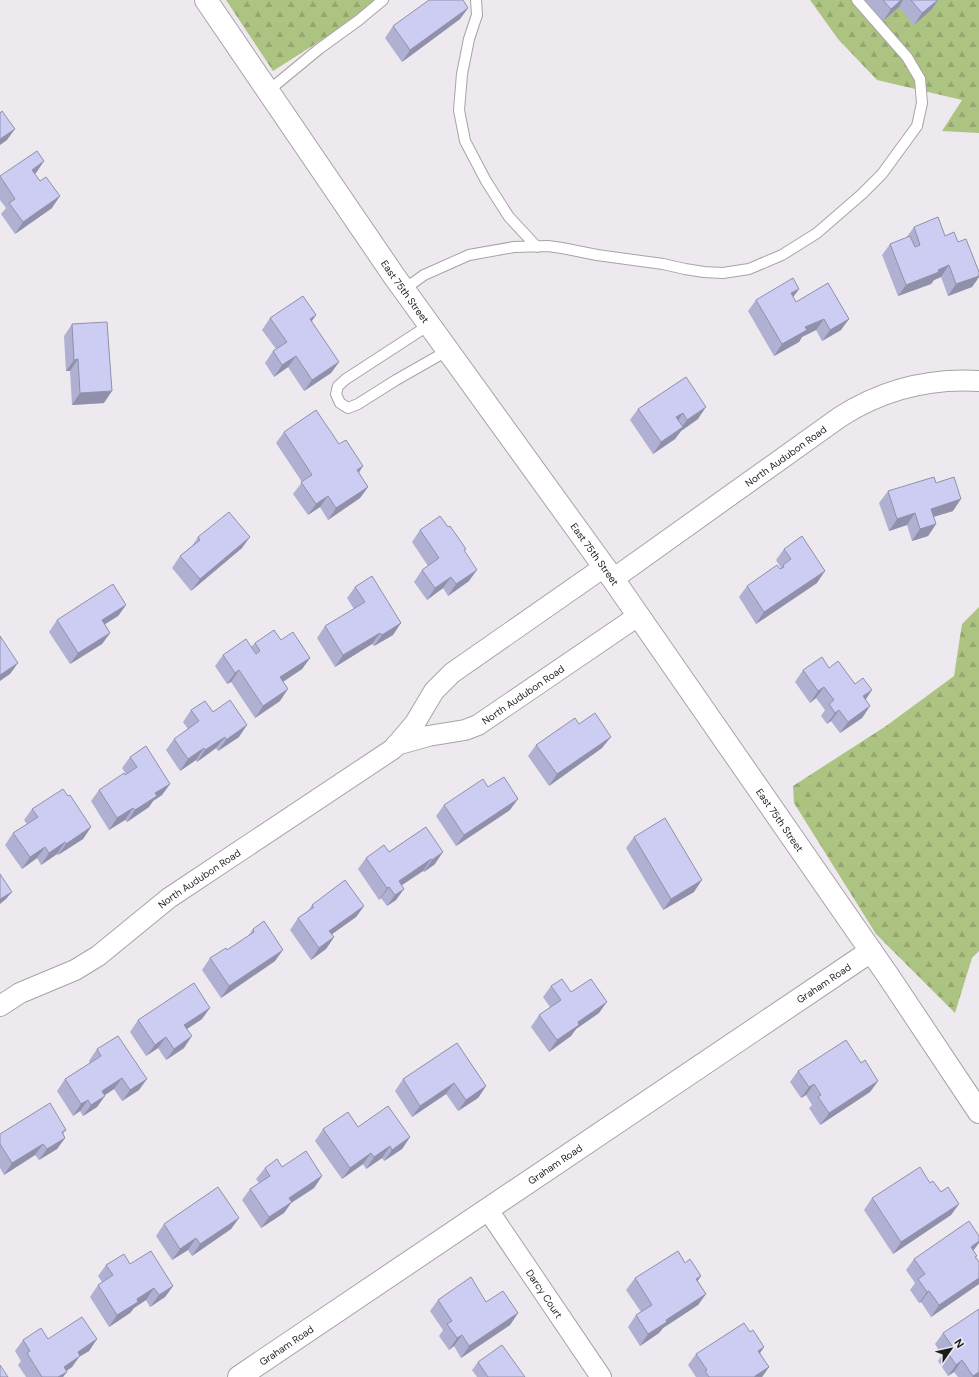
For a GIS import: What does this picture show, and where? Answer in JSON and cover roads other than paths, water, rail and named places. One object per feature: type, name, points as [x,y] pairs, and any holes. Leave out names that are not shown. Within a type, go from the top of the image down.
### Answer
[{"type":"street","name":"East 75th Street","points":[[206,0],[403,290],[608,573],[871,951],[979,1112]]},
{"type":"street","name":"North Audubon Road","points":[[0,1006],[20,993],[75,970],[98,956],[169,898],[393,749],[414,723],[434,691],[452,673],[608,573],[840,417],[884,394],[911,386],[941,381],[979,381]]},
{"type":"street","name":"North Audubon Road","points":[[396,745],[428,736],[465,730],[478,725],[638,616]]},
{"type":"street","name":"Graham Road","points":[[239,1377],[871,951]]},
{"type":"street","name":"Darcy Court","points":[[488,1210],[601,1377]]},
{"type":"lane","points":[[268,91],[319,49],[359,20],[383,0]]},
{"type":"lane","points":[[476,0],[477,15],[469,39],[461,81],[459,110],[465,141],[486,181],[509,217],[537,247]]},
{"type":"lane","points":[[403,290],[424,276],[469,256],[514,247],[548,246],[597,255],[663,264],[685,269],[723,273],[749,269],[782,255],[817,233],[857,199],[882,174],[917,126],[922,103],[920,79],[907,57],[857,0]]},
{"type":"lane","points":[[429,325],[346,379],[338,386],[336,394],[340,403],[348,408],[358,404],[447,350]]}]
